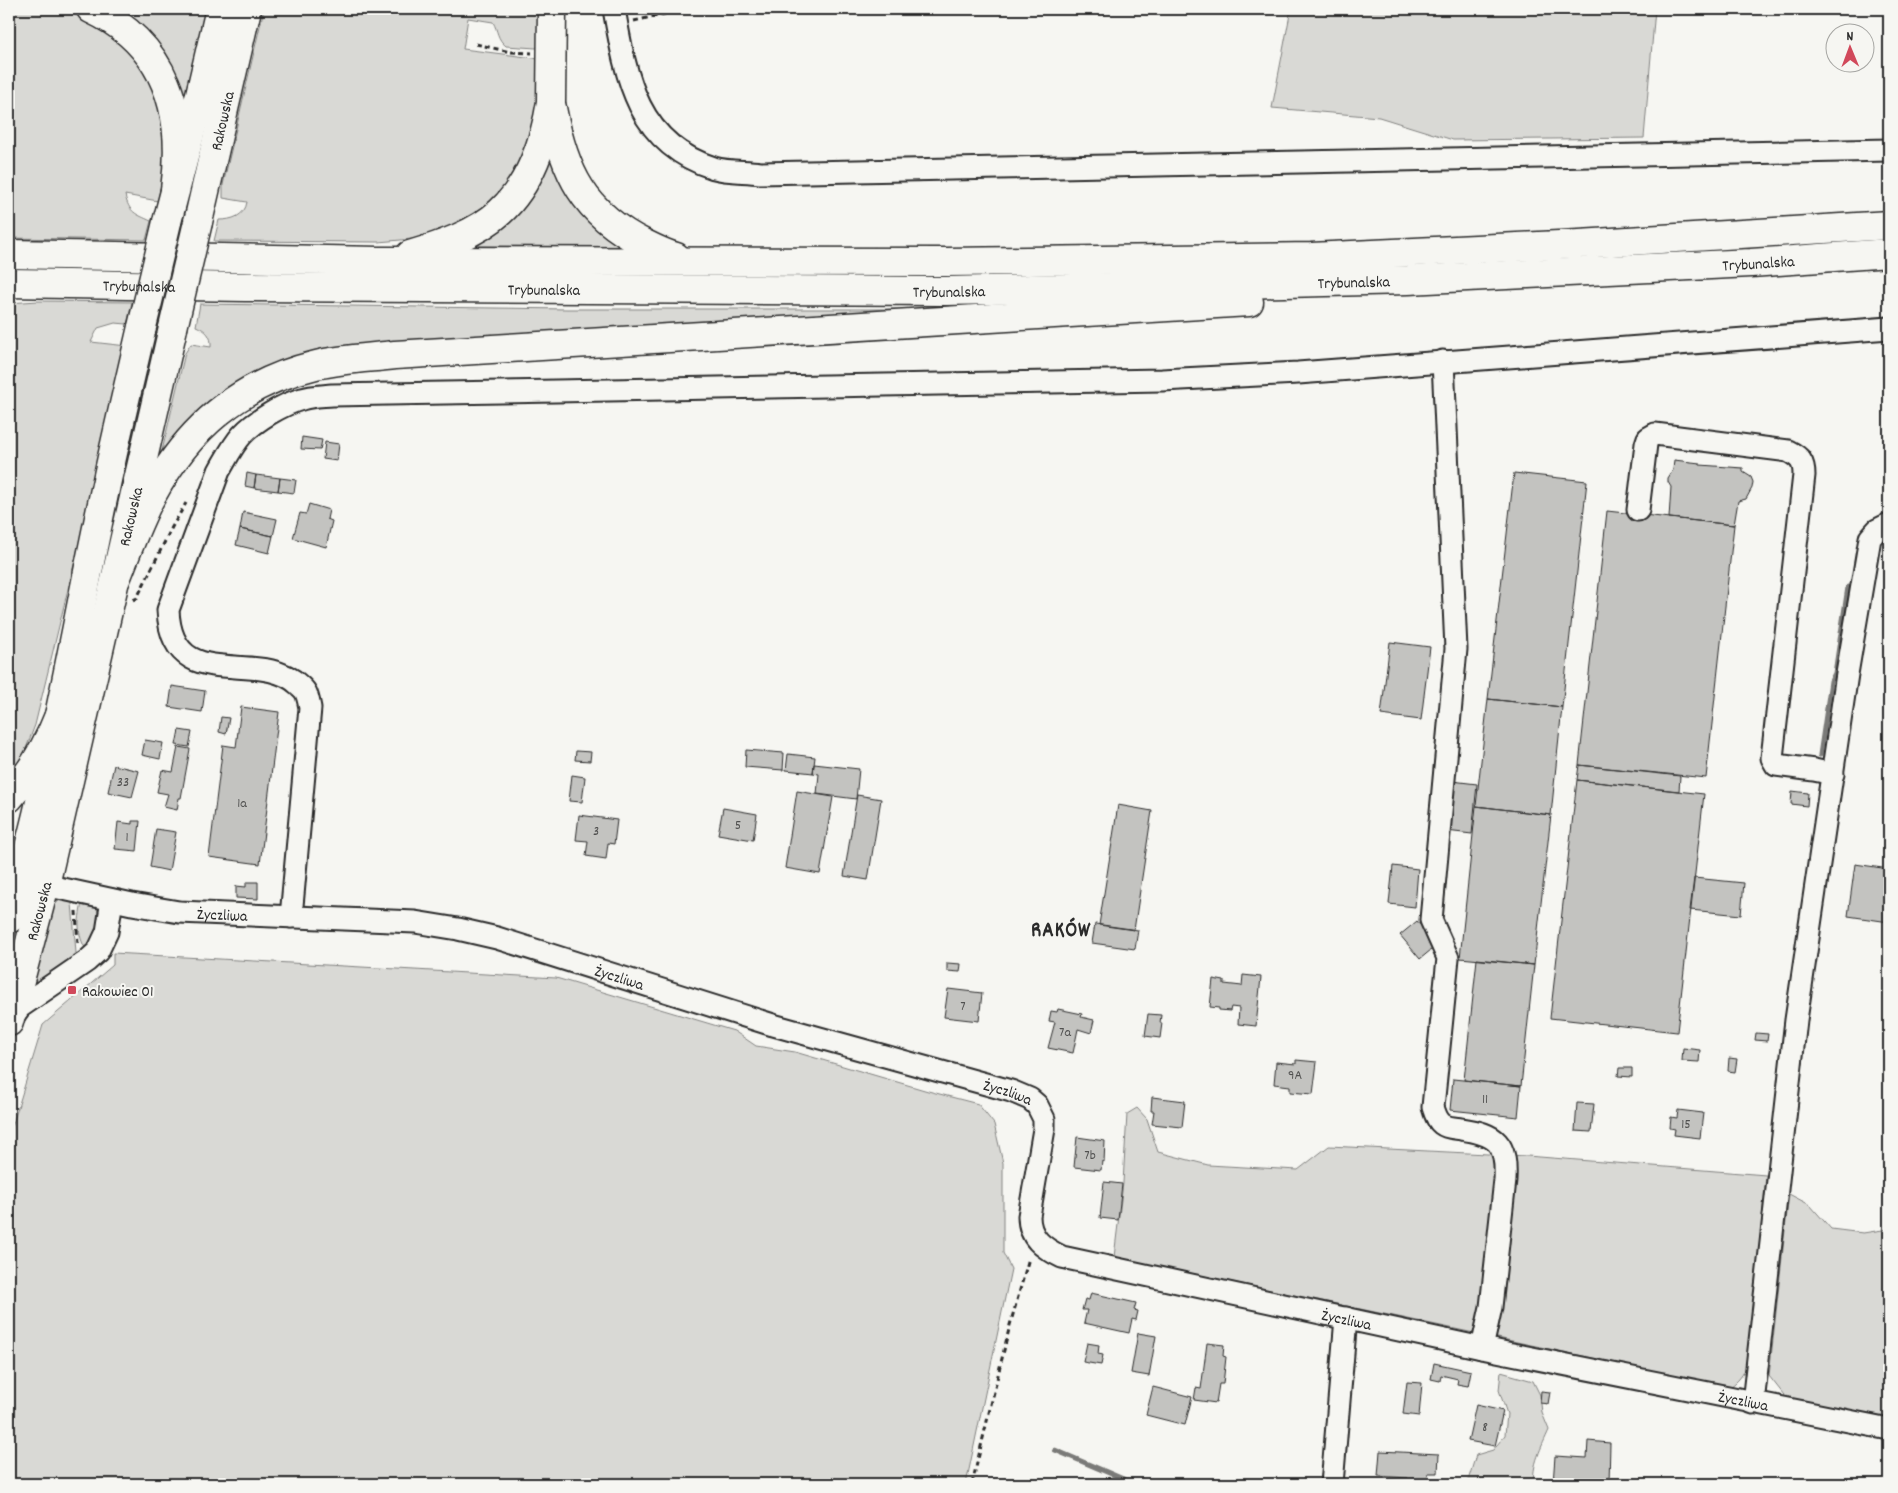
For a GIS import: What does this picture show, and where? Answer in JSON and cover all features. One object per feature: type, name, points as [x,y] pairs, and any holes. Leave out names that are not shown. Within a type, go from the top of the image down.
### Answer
[{"type":"main road","points":[[91,9],[105,15],[128,32],[146,49],[161,72],[171,98],[176,122],[178,163],[175,190]]},
{"type":"main road","name":"Rakowska","points":[[9,1023],[25,881],[98,522],[142,327],[220,9]]},
{"type":"main road","name":"Rakowska","points":[[9,919],[25,881],[125,586],[173,328],[247,9]]},
{"type":"main road","points":[[9,254],[379,261],[408,255],[435,246],[477,228],[499,213],[519,189],[535,160],[547,124],[551,102],[552,9]]},
{"type":"main road","points":[[551,102],[558,137],[566,162],[579,187],[597,212],[615,227],[636,239],[669,255],[690,262]]},
{"type":"main road","name":"Trybunalska","points":[[379,261],[947,262],[1311,257],[1579,244],[1889,225]]},
{"type":"main road","name":"Trybunalska","points":[[9,284],[946,292],[1408,280],[1701,266],[1889,253]]},
{"type":"main road","points":[[125,586],[142,516],[169,466],[210,418],[233,399],[259,385],[288,373],[316,365],[395,355],[1300,298],[1408,280]]},
{"type":"main road","points":[[9,289],[71,285]]},
{"type":"main road","points":[[9,798],[25,778],[40,754],[60,713]]},
{"type":"street","points":[[615,17],[629,82],[638,105],[658,133],[684,155],[715,168],[760,173],[1889,150]]},
{"type":"street","points":[[291,917],[310,708],[306,692],[294,680],[278,672],[207,664],[192,659],[176,646],[169,628],[168,610],[220,471],[230,451],[243,434],[286,405],[303,399],[332,395],[1162,380],[1298,374],[1443,361],[1889,328]]},
{"type":"street","points":[[1443,361],[1456,649],[1431,920],[1448,958],[1433,1107],[1436,1117],[1447,1127],[1475,1131],[1488,1135],[1495,1140],[1502,1148],[1505,1159],[1505,1180],[1492,1298],[1482,1348]]},
{"type":"street","points":[[1638,510],[1646,444],[1648,438],[1655,434],[1788,451],[1802,461],[1804,476],[1772,758],[1776,765],[1832,774]]},
{"type":"street","points":[[1753,1403],[1796,1020],[1832,774],[1870,538],[1877,530],[1889,524]]},
{"type":"street","name":"Życzliwa","points":[[25,881],[179,912],[415,922],[458,928],[497,938],[773,1025],[1011,1091],[1030,1099],[1037,1104],[1044,1119],[1044,1129],[1029,1225],[1032,1234],[1040,1244],[1062,1257],[1482,1348],[1889,1429]]},
{"type":"street","points":[[9,1023],[20,1007],[87,961],[98,951],[104,941],[110,920],[112,900]]},
{"type":"street","points":[[1332,1484],[1346,1318]]},
{"type":"path","points":[[615,17],[688,9]]},
{"type":"path","points":[[476,44],[510,52],[552,54]]},
{"type":"path","points":[[133,600],[137,598],[172,527],[190,496],[196,494],[210,498]]},
{"type":"path","points":[[125,586],[133,600],[132,606]]},
{"type":"path","points":[[81,892],[76,911],[78,942],[81,954],[87,961]]},
{"type":"path","points":[[972,1484],[1010,1325],[1031,1251],[1040,1244]]},
{"type":"shaded area","points":[[9,9],[60,9],[93,22],[136,55],[160,97],[167,149],[158,201],[125,195],[131,209],[151,221],[146,240],[9,238]]},
{"type":"shaded area","points":[[162,9],[212,9],[186,130],[125,16]]},
{"type":"shaded area","points":[[264,9],[540,9],[540,46],[536,48],[506,46],[499,38],[493,22],[468,18],[463,49],[534,58],[539,60],[541,64],[535,131],[507,187],[477,217],[434,234],[412,239],[378,242],[214,241],[219,220],[237,216],[246,207],[247,202],[223,198],[223,185]]},
{"type":"shaded area","points":[[1291,9],[1655,9],[1644,138],[1453,140],[1379,117],[1272,108]]},
{"type":"shaded area","points":[[552,155],[624,247],[468,246],[545,165]]},
{"type":"shaded area","points":[[38,301],[132,302],[127,324],[115,323],[98,328],[91,342],[127,346],[35,725],[22,759],[9,780],[9,303]]},
{"type":"shaded area","points":[[200,304],[567,309],[955,309],[300,359],[167,454],[162,451],[185,353],[191,344],[211,347],[208,334],[196,326]]},
{"type":"shaded area","points":[[61,899],[73,899],[76,953],[78,957],[32,991],[50,909]]},
{"type":"shaded area","points":[[83,900],[96,906],[101,921],[87,951],[81,939],[79,926]]},
{"type":"shaded area","points":[[113,953],[556,978],[734,1031],[756,1046],[795,1052],[978,1104],[994,1124],[1003,1163],[1003,1253],[1011,1269],[966,1484],[9,1484],[9,1137],[43,1025],[113,965]]},
{"type":"shaded area","points":[[1137,1108],[1147,1119],[1158,1152],[1208,1165],[1298,1170],[1329,1146],[1527,1156],[1766,1175],[1749,1357],[1746,1366],[1740,1378],[1730,1387],[1114,1257],[1123,1183],[1127,1114]]},
{"type":"shaded area","points":[[1789,1194],[1810,1205],[1831,1229],[1863,1233],[1889,1229],[1889,1422],[1791,1404],[1769,1376]]},
{"type":"shaded area","points":[[1501,1372],[1533,1381],[1540,1395],[1542,1413],[1549,1430],[1540,1449],[1534,1470],[1534,1484],[1467,1484],[1476,1455],[1493,1450],[1505,1435],[1507,1414],[1499,1390]]},
{"type":"building","points":[[302,437],[322,440],[320,450],[301,449]]},
{"type":"building","points":[[325,442],[339,444],[337,461],[323,459]]},
{"type":"building","points":[[1674,460],[1700,463],[1700,465],[1743,468],[1743,472],[1751,477],[1753,482],[1746,499],[1738,501],[1734,525],[1669,518],[1671,487],[1668,478],[1673,470]]},
{"type":"building","points":[[247,473],[256,475],[254,488],[245,486]]},
{"type":"building","points":[[1514,473],[1587,481],[1562,707],[1488,699]]},
{"type":"building","points":[[256,475],[280,478],[278,491],[254,488]]},
{"type":"building","points":[[280,478],[296,480],[294,493],[278,491]]},
{"type":"building","points":[[309,504],[329,510],[327,519],[332,521],[326,547],[293,538],[300,513],[306,514]]},
{"type":"building","points":[[1607,511],[1734,525],[1706,778],[1579,765]]},
{"type":"building","points":[[243,512],[277,519],[273,536],[240,529]]},
{"type":"building","points":[[240,529],[273,536],[269,553],[236,545]]},
{"type":"building","points":[[1390,642],[1430,647],[1421,720],[1381,715]]},
{"type":"building","points":[[172,686],[205,691],[202,712],[169,707]]},
{"type":"building","points":[[1488,699],[1562,707],[1551,815],[1476,806]]},
{"type":"building","points":[[241,707],[279,712],[260,864],[209,857],[223,745],[236,747]]},
{"type":"building","points":[[221,717],[229,718],[226,734],[219,732]]},
{"type":"building","points":[[179,730],[192,732],[189,747],[176,745]]},
{"type":"building","points":[[145,740],[163,743],[160,759],[142,755]]},
{"type":"building","points":[[178,747],[190,749],[177,810],[164,807],[168,794],[157,792],[162,770],[173,772]]},
{"type":"building","points":[[746,750],[784,753],[783,770],[745,767]]},
{"type":"building","points":[[576,751],[591,752],[590,761],[575,760]]},
{"type":"building","points":[[788,754],[815,757],[813,773],[786,770]]},
{"type":"building","points":[[814,764],[859,769],[856,799],[817,794],[819,774],[813,773]]},
{"type":"building","points":[[114,765],[139,771],[132,797],[108,792]]},
{"type":"building","points":[[1579,765],[1680,776],[1679,791],[1577,780]]},
{"type":"building","points":[[572,775],[585,777],[582,802],[569,801]]},
{"type":"building","points":[[1577,780],[1704,794],[1677,1032],[1550,1018]]},
{"type":"building","points":[[1452,781],[1477,784],[1472,834],[1446,831]]},
{"type":"building","points":[[797,791],[833,797],[820,874],[785,868]]},
{"type":"building","points":[[1792,791],[1808,793],[1807,806],[1791,804]]},
{"type":"building","points":[[857,795],[881,799],[868,880],[844,876]]},
{"type":"building","points":[[1118,805],[1152,811],[1134,930],[1099,925]]},
{"type":"building","points":[[1476,806],[1551,815],[1534,965],[1460,958]]},
{"type":"building","points":[[723,808],[757,814],[753,840],[718,834]]},
{"type":"building","points":[[579,815],[617,820],[614,844],[608,843],[606,859],[586,856],[588,841],[576,840]]},
{"type":"building","points":[[132,821],[140,821],[137,851],[115,849],[118,822],[132,824]]},
{"type":"building","points":[[156,829],[176,832],[169,871],[150,867]]},
{"type":"building","points":[[1855,864],[1889,869],[1889,922],[1848,916]]},
{"type":"building","points":[[1393,866],[1418,869],[1415,907],[1389,904]]},
{"type":"building","points":[[1694,878],[1744,883],[1741,915],[1690,910]]},
{"type":"building","points":[[246,882],[258,882],[258,899],[236,898],[236,886],[246,887]]},
{"type":"building","points":[[1417,921],[1437,945],[1420,959],[1400,935]]},
{"type":"building","points":[[1095,924],[1138,930],[1135,949],[1092,943]]},
{"type":"building","points":[[1477,959],[1534,965],[1521,1086],[1464,1080]]},
{"type":"building","points":[[947,963],[961,964],[960,972],[947,971]]},
{"type":"building","points":[[1243,975],[1261,977],[1256,1026],[1238,1024],[1239,1008],[1231,1007],[1230,1011],[1210,1007],[1213,979],[1224,981],[1224,984],[1242,986]]},
{"type":"building","points":[[948,989],[982,993],[979,1021],[944,1017]]},
{"type":"building","points":[[1058,1009],[1082,1014],[1081,1017],[1094,1020],[1091,1033],[1078,1029],[1073,1053],[1048,1048],[1055,1022],[1049,1021],[1051,1011],[1057,1012]]},
{"type":"building","points":[[1148,1014],[1161,1015],[1160,1038],[1145,1036]]},
{"type":"building","points":[[1756,1033],[1768,1034],[1767,1041],[1755,1040]]},
{"type":"building","points":[[1683,1048],[1700,1050],[1699,1062],[1682,1061]]},
{"type":"building","points":[[1729,1058],[1737,1059],[1735,1072],[1728,1071]]},
{"type":"building","points":[[1296,1060],[1317,1062],[1313,1094],[1290,1092],[1290,1086],[1274,1084],[1276,1062],[1296,1064]]},
{"type":"building","points":[[1619,1068],[1632,1068],[1632,1077],[1618,1076]]},
{"type":"building","points":[[1453,1079],[1521,1086],[1518,1117],[1450,1110]]},
{"type":"building","points":[[1152,1097],[1185,1101],[1182,1127],[1152,1124],[1154,1111],[1151,1111]]},
{"type":"building","points":[[1577,1103],[1594,1104],[1591,1132],[1575,1131]]},
{"type":"building","points":[[1678,1110],[1703,1113],[1700,1138],[1674,1135],[1675,1129],[1670,1128],[1671,1117],[1677,1118]]},
{"type":"building","points":[[1077,1137],[1105,1141],[1104,1162],[1102,1161],[1101,1170],[1074,1167]]},
{"type":"building","points":[[1104,1182],[1122,1184],[1118,1220],[1100,1218]]},
{"type":"building","points":[[1091,1293],[1136,1303],[1134,1310],[1138,1311],[1136,1320],[1132,1319],[1129,1333],[1084,1323],[1087,1310],[1082,1310],[1085,1299],[1089,1300]]},
{"type":"building","points":[[1138,1333],[1156,1336],[1149,1376],[1131,1373]]},
{"type":"building","points":[[1087,1343],[1099,1345],[1098,1354],[1103,1355],[1101,1365],[1083,1362]]},
{"type":"building","points":[[1207,1343],[1224,1345],[1223,1356],[1226,1357],[1223,1384],[1219,1384],[1216,1403],[1194,1400],[1196,1388],[1201,1389]]},
{"type":"building","points":[[1434,1363],[1471,1371],[1468,1386],[1457,1384],[1458,1379],[1441,1375],[1440,1381],[1431,1379]]},
{"type":"building","points":[[1407,1382],[1422,1383],[1419,1416],[1403,1414]]},
{"type":"building","points":[[1153,1387],[1192,1397],[1185,1425],[1146,1415]]},
{"type":"building","points":[[1541,1391],[1550,1392],[1548,1404],[1540,1403]]},
{"type":"building","points":[[1476,1405],[1503,1411],[1495,1446],[1468,1441]]},
{"type":"building","points":[[1588,1441],[1610,1443],[1609,1484],[1553,1484],[1555,1456],[1587,1458]]},
{"type":"building","points":[[1380,1451],[1439,1454],[1438,1473],[1428,1473],[1427,1484],[1407,1484],[1408,1478],[1378,1476]]},
{"type":"waterway","points":[[1820,755],[1848,587]]},
{"type":"waterway","points":[[1055,1450],[1135,1484]]},
{"type":"place","name":"Rakowiec 01","points":[[72,990]]},
{"type":"district","name":"RAKÓW","points":[[1061,929]]}]
